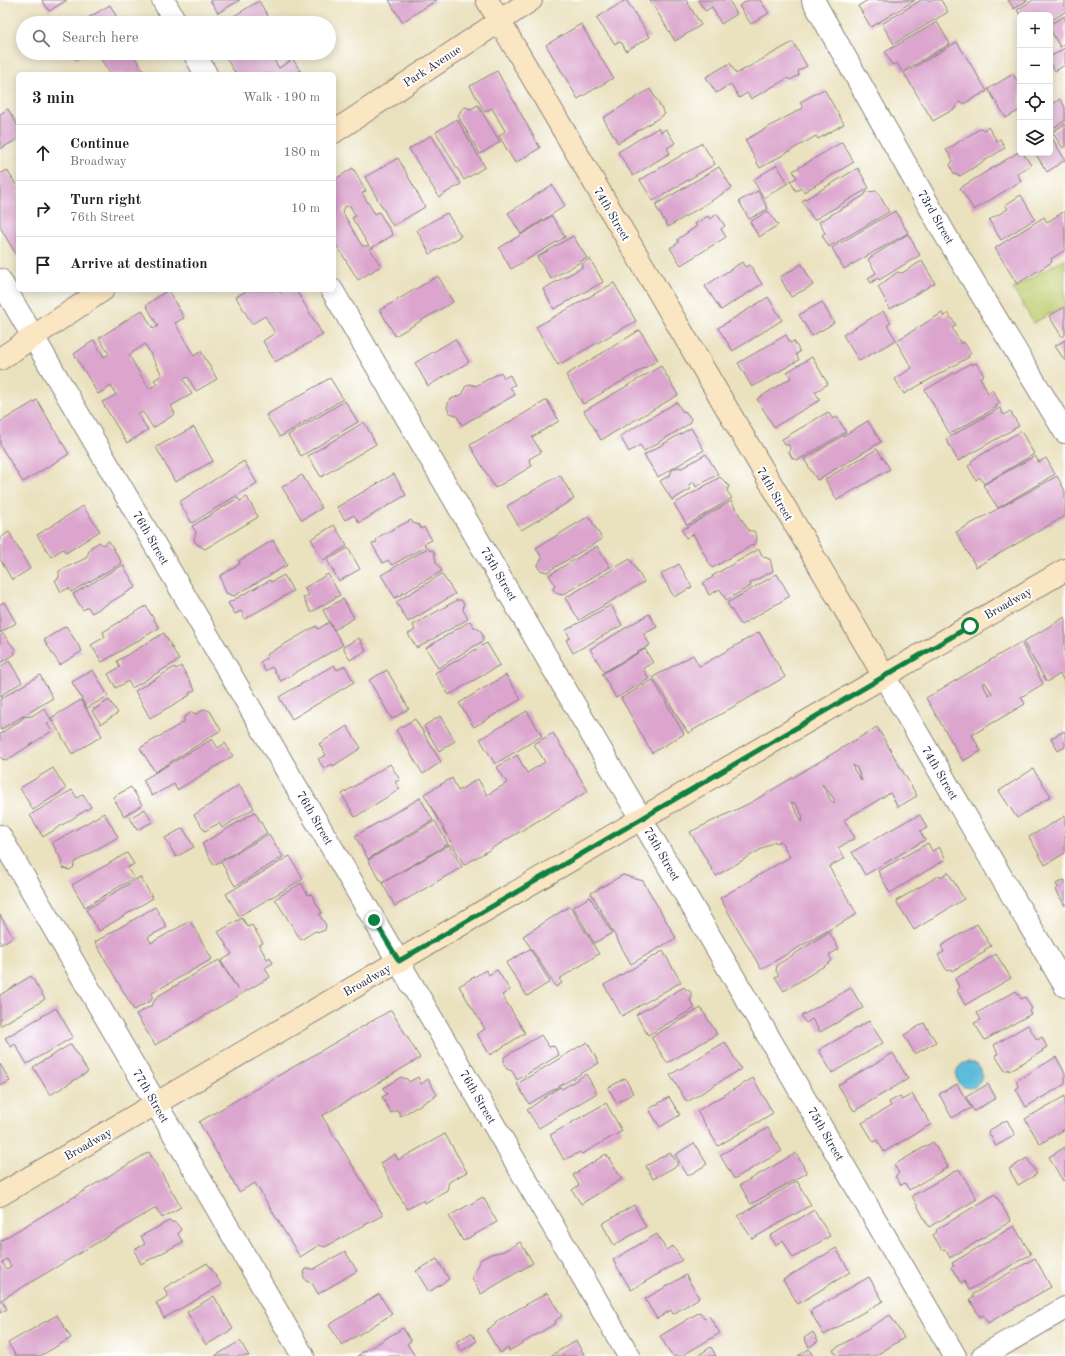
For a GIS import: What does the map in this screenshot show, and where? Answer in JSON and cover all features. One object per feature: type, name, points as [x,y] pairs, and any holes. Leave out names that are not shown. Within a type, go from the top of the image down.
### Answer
[{"type":"street","points":[[163,0],[172,16]]},
{"type":"street","name":"74th Street","points":[[488,0],[813,558],[884,676],[1065,986]]},
{"type":"street","name":"Park Avenue","points":[[336,131],[530,0]]},
{"type":"street","name":"73rd Street","points":[[813,0],[946,236],[1065,432]]},
{"type":"street","points":[[198,60],[205,72]]},
{"type":"street","name":"76th Street","points":[[0,280],[629,1356]]},
{"type":"street","points":[[0,359],[100,292]]},
{"type":"street","name":"75th Street","points":[[333,292],[642,818],[955,1356]]},
{"type":"street","name":"Broadway","points":[[0,1195],[1065,570]]},
{"type":"street","name":"77th Street","points":[[0,836],[303,1356]]},
{"type":"street","points":[[983,1356],[1065,1308]]},
{"type":"green space","points":[[1065,258],[1065,305],[1034,323],[1013,289]]},
{"type":"water","points":[[969,1062],[978,1066],[982,1075],[978,1084],[969,1088],[960,1084],[956,1075],[960,1066]]},
{"type":"building","points":[[42,0],[67,0],[49,11]]},
{"type":"building","points":[[210,0],[240,0],[218,13]]},
{"type":"building","points":[[389,0],[437,0],[402,22]]},
{"type":"building","points":[[626,0],[650,37],[626,51],[622,43],[618,42],[615,44],[596,18]]},
{"type":"building","points":[[650,0],[686,0],[701,25],[675,41]]},
{"type":"building","points":[[698,0],[729,0],[737,14],[721,24],[712,7],[705,11]]},
{"type":"building","points":[[748,0],[760,0],[769,13],[751,24],[739,6]]},
{"type":"building","points":[[868,0],[915,0],[871,27],[858,6]]},
{"type":"building","points":[[921,0],[941,0],[948,12],[894,44],[882,24]]},
{"type":"building","points":[[1008,0],[1028,0],[1014,9]]},
{"type":"building","points":[[1033,0],[1065,0],[1065,12],[1053,19],[1053,12],[1018,12],[1017,10]]},
{"type":"building","points":[[259,1],[268,16],[234,16]]},
{"type":"building","points":[[110,5],[116,16],[91,16]]},
{"type":"building","points":[[1065,16],[1065,44],[1060,47],[1053,34],[1053,22]]},
{"type":"building","points":[[937,22],[950,44],[902,72],[897,63],[892,65],[885,52]]},
{"type":"building","points":[[581,24],[613,78],[578,99],[546,45]]},
{"type":"building","points":[[793,42],[807,66],[798,71],[799,75],[790,80],[788,78],[751,99],[747,93],[739,98],[731,84],[716,93],[706,77],[730,63],[736,74]]},
{"type":"building","points":[[957,42],[987,91],[963,104],[959,102],[956,108],[933,121],[904,73]]},
{"type":"building","points":[[1065,48],[1065,65],[1055,71],[1053,68],[1053,55]]},
{"type":"building","points":[[101,60],[137,60],[144,72],[109,72]]},
{"type":"building","points":[[227,60],[274,60],[279,68],[294,60],[301,72],[235,72]]},
{"type":"building","points":[[497,71],[540,148],[515,163],[499,136],[505,131],[492,108],[485,112],[470,86]]},
{"type":"building","points":[[1013,74],[1017,81],[1017,112],[1006,118],[988,89]]},
{"type":"building","points":[[650,89],[665,114],[618,143],[603,118]]},
{"type":"building","points":[[824,89],[844,124],[818,139],[816,136],[760,168],[745,140],[803,108],[800,102]]},
{"type":"building","points":[[1060,99],[1065,107],[1065,121],[1053,128],[1053,120],[1053,104]]},
{"type":"building","points":[[478,105],[500,142],[480,154],[458,116],[465,107],[471,109]]},
{"type":"building","points":[[8,109],[16,123],[16,140],[0,149],[0,114]]},
{"type":"building","points":[[457,119],[485,167],[464,180],[436,132]]},
{"type":"building","points":[[1065,124],[1065,146],[1063,148],[1053,133],[1053,131]]},
{"type":"building","points":[[988,127],[997,141],[1000,139],[1005,148],[960,176],[954,174],[950,165],[953,160],[946,150],[981,128],[983,130]]},
{"type":"building","points":[[658,128],[661,132],[666,129],[675,143],[667,148],[670,153],[633,176],[618,152]]},
{"type":"building","points":[[431,135],[461,184],[439,197],[409,149]]},
{"type":"building","points":[[1053,140],[1065,160],[1047,172],[1037,156],[1053,156]]},
{"type":"building","points":[[842,142],[854,162],[804,192],[802,188],[796,191],[790,181],[797,178],[793,171]]},
{"type":"building","points":[[702,143],[715,164],[653,201],[640,180]]},
{"type":"building","points":[[1017,153],[1017,156],[1025,156],[1031,165],[1017,173],[1021,181],[974,210],[960,188]]},
{"type":"building","points":[[398,158],[425,207],[393,226],[365,177]]},
{"type":"building","points":[[777,165],[788,183],[764,198],[753,180]]},
{"type":"building","points":[[719,167],[732,188],[668,227],[655,205]]},
{"type":"building","points":[[353,168],[366,191],[362,193],[375,214],[379,212],[393,235],[370,249],[381,266],[358,280],[336,244],[336,179]],"holes":[[[345,206],[350,206],[356,216],[352,218],[369,246],[362,246],[342,211]]]},
{"type":"building","points":[[858,168],[869,188],[814,220],[802,201]]},
{"type":"building","points":[[7,170],[16,185],[16,255],[0,227],[0,174]]},
{"type":"building","points":[[552,185],[565,206],[521,234],[508,213]]},
{"type":"building","points":[[758,191],[768,209],[749,219],[739,201]]},
{"type":"building","points":[[877,191],[889,212],[829,247],[822,235],[825,233],[819,222],[865,195],[866,192]]},
{"type":"building","points":[[1021,195],[1035,219],[1001,240],[989,220],[1008,209],[1005,205]]},
{"type":"building","points":[[768,211],[778,225],[759,237],[750,222]]},
{"type":"building","points":[[895,211],[908,233],[844,269],[832,248]]},
{"type":"building","points":[[1065,211],[1065,250],[1051,259],[1052,262],[1017,284],[995,248],[1044,217],[1047,222]]},
{"type":"building","points":[[447,213],[461,236],[430,254],[417,230]]},
{"type":"building","points":[[717,214],[725,226],[721,229],[726,237],[681,265],[670,248],[678,243],[678,239],[697,226],[695,224],[708,216],[710,219]]},
{"type":"building","points":[[552,216],[565,237],[511,269],[499,248]]},
{"type":"building","points":[[908,234],[920,255],[879,280],[878,278],[871,283],[868,278],[876,273],[868,259]]},
{"type":"building","points":[[573,236],[587,258],[551,279],[537,257]]},
{"type":"building","points":[[590,259],[603,282],[554,309],[543,289],[583,267],[582,264]]},
{"type":"building","points":[[922,261],[935,283],[890,309],[878,287],[897,272],[902,273]]},
{"type":"building","points":[[742,262],[745,267],[750,265],[762,284],[721,310],[705,286]]},
{"type":"building","points":[[802,264],[813,285],[791,297],[780,277]]},
{"type":"building","points":[[438,276],[453,302],[395,336],[380,310]]},
{"type":"building","points":[[614,283],[636,321],[558,365],[536,327]]},
{"type":"building","points":[[165,292],[169,292],[184,318],[175,323],[194,356],[201,351],[217,379],[196,391],[188,377],[183,379],[192,394],[171,406],[175,414],[153,428],[143,412],[138,414],[148,430],[127,443],[102,402],[116,395],[111,386],[98,394],[74,354],[94,340],[104,357],[109,354],[99,338],[142,310],[153,329],[158,326],[146,305]],"holes":[[[145,344],[162,375],[154,380],[157,384],[149,389],[129,355]]]},
{"type":"building","points":[[245,292],[297,292],[323,335],[275,362],[263,341],[275,333],[265,316],[252,324],[236,297]]},
{"type":"building","points":[[768,297],[782,320],[733,351],[718,328]]},
{"type":"building","points":[[822,302],[834,323],[812,336],[799,315]]},
{"type":"building","points":[[1065,307],[1065,335],[1062,337],[1049,316]]},
{"type":"building","points":[[883,311],[891,323],[887,325],[896,340],[859,361],[843,335]]},
{"type":"building","points":[[942,313],[944,317],[948,313],[956,325],[952,328],[961,344],[964,342],[971,353],[968,355],[969,357],[904,394],[895,379],[912,368],[896,341]]},
{"type":"building","points":[[640,330],[658,360],[583,404],[566,375]]},
{"type":"building","points":[[786,335],[790,343],[794,341],[800,352],[796,354],[799,360],[752,387],[738,363]]},
{"type":"building","points":[[455,339],[469,362],[428,386],[415,363]]},
{"type":"building","points":[[1065,340],[1065,361],[1055,346]]},
{"type":"building","points":[[812,357],[828,384],[815,392],[820,400],[774,427],[757,399],[791,378],[787,372]]},
{"type":"building","points":[[971,363],[972,365],[976,363],[984,375],[980,377],[988,393],[992,390],[1000,403],[996,405],[997,407],[950,434],[925,390]]},
{"type":"building","points":[[661,366],[678,395],[601,440],[584,411]]},
{"type":"building","points":[[501,372],[504,378],[510,375],[515,385],[510,387],[515,395],[462,425],[456,415],[450,413],[447,408],[449,400],[463,394],[465,387],[470,384],[476,386]]},
{"type":"building","points":[[330,378],[343,399],[280,437],[266,415]]},
{"type":"building","points":[[37,400],[69,454],[23,482],[0,445],[0,422]]},
{"type":"building","points":[[547,400],[559,421],[532,437],[541,452],[529,459],[532,466],[495,488],[470,445]]},
{"type":"building","points":[[345,401],[358,422],[301,456],[288,435]]},
{"type":"building","points":[[677,402],[682,411],[686,412],[691,419],[689,424],[644,451],[640,445],[629,452],[620,436]]},
{"type":"building","points":[[1000,408],[1004,415],[1010,411],[1019,426],[958,461],[946,439]]},
{"type":"building","points":[[828,412],[833,419],[837,417],[846,432],[798,460],[792,458],[789,452],[789,445],[785,445],[782,439]]},
{"type":"building","points":[[868,421],[881,442],[817,480],[804,459]]},
{"type":"building","points":[[364,422],[376,444],[321,477],[308,456]]},
{"type":"building","points":[[194,427],[213,461],[175,482],[156,447]]},
{"type":"building","points":[[691,428],[704,450],[658,477],[644,455]]},
{"type":"building","points":[[1021,431],[1034,454],[984,484],[980,477],[976,480],[968,466],[972,463],[971,461]]},
{"type":"building","points":[[877,449],[890,469],[837,500],[825,479]]},
{"type":"building","points":[[706,454],[718,474],[696,487],[694,482],[688,485],[691,489],[672,500],[660,481],[670,475],[672,470],[678,467],[682,468]]},
{"type":"building","points":[[1035,456],[1039,462],[1046,458],[1055,474],[998,508],[983,485]]},
{"type":"building","points":[[244,461],[257,483],[192,523],[179,502]]},
{"type":"building","points":[[394,474],[406,495],[359,523],[354,515],[345,520],[337,507]]},
{"type":"building","points":[[302,475],[322,508],[302,520],[282,487]]},
{"type":"building","points":[[560,475],[574,499],[521,530],[507,506]]},
{"type":"building","points":[[1057,476],[1065,491],[1065,516],[976,567],[956,532]]},
{"type":"building","points":[[720,477],[729,486],[727,491],[732,498],[687,525],[674,504]]},
{"type":"building","points":[[247,497],[258,517],[205,549],[197,544],[194,540],[196,532],[192,526],[238,498],[240,501]]},
{"type":"building","points":[[731,501],[749,531],[754,531],[757,537],[756,543],[712,568],[693,534],[686,538],[682,530]]},
{"type":"building","points":[[83,506],[100,531],[66,553],[63,549],[51,557],[37,535]]},
{"type":"building","points":[[589,516],[602,539],[547,572],[540,570],[537,566],[542,558],[536,548]]},
{"type":"building","points":[[411,520],[413,523],[419,525],[421,529],[424,527],[432,540],[424,544],[426,546],[392,565],[388,560],[383,563],[372,544],[377,542],[376,540],[380,536]]},
{"type":"building","points":[[334,525],[347,546],[323,560],[311,539]]},
{"type":"building","points":[[9,532],[30,569],[12,580],[0,559],[0,538]]},
{"type":"building","points":[[273,540],[287,565],[234,596],[226,593],[220,576],[240,564],[239,561]]},
{"type":"building","points":[[109,541],[122,563],[71,592],[69,588],[61,592],[55,580],[59,578],[59,571],[86,558],[91,547],[100,542],[102,545]]},
{"type":"building","points":[[597,546],[610,567],[562,595],[556,593],[553,589],[555,585],[549,575]]},
{"type":"building","points":[[348,548],[360,569],[339,581],[327,560]]},
{"type":"building","points":[[428,548],[429,550],[434,551],[436,562],[442,571],[395,598],[381,575]]},
{"type":"building","points":[[759,549],[763,557],[770,559],[773,571],[750,583],[751,586],[726,600],[720,589],[709,595],[703,583],[713,577],[712,576]]},
{"type":"building","points":[[630,559],[644,582],[579,620],[565,598]]},
{"type":"building","points":[[679,564],[692,587],[674,597],[661,574]]},
{"type":"building","points":[[123,565],[136,587],[92,613],[88,607],[83,610],[73,594]]},
{"type":"building","points":[[328,574],[340,595],[311,612],[303,598],[309,595],[304,588]]},
{"type":"building","points":[[442,574],[455,594],[408,622],[396,602]]},
{"type":"building","points":[[777,574],[790,596],[741,625],[727,603]]},
{"type":"building","points":[[284,575],[293,591],[245,619],[241,611],[235,614],[228,603],[270,580],[271,582]]},
{"type":"building","points":[[343,599],[354,618],[334,630],[323,610]]},
{"type":"building","points":[[457,600],[461,600],[464,604],[463,610],[468,619],[417,648],[408,634],[415,630],[413,625]]},
{"type":"building","points":[[4,602],[16,623],[0,633],[0,604]]},
{"type":"building","points":[[611,605],[622,625],[573,653],[566,640],[570,638],[566,630]]},
{"type":"building","points":[[146,606],[159,628],[102,662],[91,645],[105,637],[103,632]]},
{"type":"building","points":[[649,614],[657,627],[644,634],[650,645],[604,672],[590,649]]},
{"type":"building","points":[[1065,617],[1065,683],[1060,674],[1047,682],[1023,642]]},
{"type":"building","points":[[470,621],[474,627],[480,630],[483,635],[483,641],[438,668],[426,648]]},
{"type":"building","points":[[329,622],[343,645],[281,681],[272,667],[265,671],[260,662],[268,657],[266,655],[316,626],[318,629]]},
{"type":"building","points":[[66,626],[82,651],[60,665],[44,640]]},
{"type":"building","points":[[759,632],[785,677],[688,733],[653,677],[693,655],[699,666],[704,664]]},
{"type":"building","points":[[164,633],[179,660],[132,688],[128,681],[116,688],[108,674],[120,667],[117,661]]},
{"type":"building","points":[[3,634],[15,649],[15,654],[0,663],[0,636]]},
{"type":"building","points":[[359,638],[366,651],[350,660],[343,647]]},
{"type":"building","points":[[1021,642],[1043,684],[1021,697],[1025,704],[972,735],[981,751],[963,761],[926,698]],"holes":[[[985,682],[992,693],[989,695],[982,684]]]},
{"type":"building","points":[[487,643],[500,665],[449,695],[435,673]]},
{"type":"building","points":[[645,649],[653,663],[643,668],[649,679],[616,698],[602,674]]},
{"type":"building","points":[[9,661],[22,682],[0,696],[0,667]]},
{"type":"building","points":[[334,665],[337,670],[345,666],[354,682],[292,719],[279,697]]},
{"type":"building","points":[[181,666],[195,690],[189,693],[190,695],[150,718],[135,691],[175,667],[176,669]]},
{"type":"building","points":[[93,670],[108,696],[87,708],[72,682]]},
{"type":"building","points":[[387,670],[409,709],[392,719],[369,680]]},
{"type":"building","points":[[40,675],[53,698],[0,730],[0,699]]},
{"type":"building","points":[[506,675],[521,699],[474,727],[459,703]]},
{"type":"building","points":[[653,680],[684,734],[652,753],[621,698]]},
{"type":"building","points":[[81,700],[102,736],[72,754],[51,718]]},
{"type":"building","points":[[109,700],[118,713],[101,724],[92,711]]},
{"type":"building","points":[[44,708],[52,721],[47,724],[52,731],[7,760],[2,759],[0,757],[0,734],[21,720],[23,717],[32,716]]},
{"type":"building","points":[[205,709],[210,711],[221,730],[155,772],[140,748],[184,722],[184,717],[192,712],[196,714]]},
{"type":"building","points":[[527,711],[542,736],[495,764],[480,739]]},
{"type":"building","points":[[440,716],[455,741],[439,751],[424,726]]},
{"type":"building","points":[[415,719],[441,762],[423,774],[396,730]]},
{"type":"building","points":[[347,726],[361,748],[333,766],[332,764],[324,769],[318,759],[326,755],[319,744]]},
{"type":"building","points":[[877,727],[917,796],[898,807],[890,793],[844,820],[855,838],[838,848],[845,858],[829,867],[857,914],[761,969],[720,898],[790,857],[781,841],[776,843],[775,841],[716,876],[690,832],[752,802]],"holes":[[[853,765],[857,768],[862,781],[854,770]],[[822,784],[834,799],[834,803],[831,801]],[[791,802],[796,804],[803,817],[802,822]]]},
{"type":"building","points":[[1065,731],[1065,747],[1058,751],[1051,738]]},
{"type":"building","points":[[553,733],[588,791],[464,865],[424,794],[452,778],[458,791],[478,779],[487,795],[507,783],[497,767],[517,755],[527,773],[545,762],[534,744]]},
{"type":"building","points":[[212,739],[218,748],[225,743],[233,756],[177,790],[174,784],[152,796],[143,780]]},
{"type":"building","points":[[390,764],[400,780],[395,782],[400,789],[355,817],[342,794]]},
{"type":"building","points":[[53,768],[66,789],[33,810],[20,788]]},
{"type":"building","points":[[1033,769],[1051,796],[1017,818],[999,791]]},
{"type":"building","points":[[239,785],[254,808],[222,828],[219,823],[205,831],[194,815]]},
{"type":"building","points":[[131,787],[142,805],[124,816],[113,797]]},
{"type":"building","points":[[72,790],[77,798],[83,794],[91,807],[43,837],[30,815]]},
{"type":"building","points":[[420,798],[433,820],[368,859],[355,836]]},
{"type":"building","points":[[145,809],[152,822],[137,830],[130,818]]},
{"type":"building","points":[[255,812],[267,833],[214,865],[202,844]]},
{"type":"building","points":[[104,813],[118,837],[75,862],[73,868],[69,870],[63,868],[61,864],[62,861],[52,843]]},
{"type":"building","points":[[920,815],[927,828],[920,831],[925,840],[865,875],[852,852],[910,819]]},
{"type":"building","points":[[1065,816],[1065,853],[1045,865],[1029,837]]},
{"type":"building","points":[[435,821],[448,844],[382,883],[368,860]]},
{"type":"building","points":[[183,828],[194,847],[176,857],[165,838]]},
{"type":"building","points":[[269,834],[283,857],[235,886],[221,862]]},
{"type":"building","points":[[928,843],[932,851],[939,847],[946,859],[890,893],[878,871]]},
{"type":"building","points":[[449,845],[462,867],[395,906],[382,883]]},
{"type":"building","points":[[127,853],[134,864],[127,868],[134,878],[85,907],[72,885]]},
{"type":"building","points":[[290,856],[303,879],[239,916],[226,894]]},
{"type":"building","points":[[948,872],[964,899],[914,930],[896,901],[940,875],[941,877]]},
{"type":"building","points":[[623,875],[643,881],[676,938],[631,964],[591,893]]},
{"type":"building","points":[[140,877],[153,898],[99,931],[86,910]]},
{"type":"building","points":[[1065,880],[1065,906],[1056,890],[1058,887],[1056,884]]},
{"type":"building","points":[[301,883],[308,895],[311,894],[322,913],[319,914],[326,925],[325,930],[320,932],[315,931],[301,940],[275,899]]},
{"type":"building","points":[[590,897],[612,933],[594,943],[573,907]]},
{"type":"building","points":[[570,906],[599,954],[559,979],[562,983],[556,987],[523,936]]},
{"type":"building","points":[[155,907],[167,927],[148,937],[151,943],[190,921],[212,959],[152,993],[152,1000],[134,1010],[95,942]]},
{"type":"building","points":[[0,915],[13,937],[0,945]]},
{"type":"building","points":[[242,918],[248,927],[252,925],[263,943],[259,945],[267,959],[270,957],[273,963],[265,968],[270,977],[155,1045],[136,1014],[151,1006],[158,996],[219,960],[238,990],[221,961],[232,954],[218,932]]},
{"type":"building","points":[[977,924],[991,946],[984,950],[985,952],[952,971],[951,969],[947,971],[938,955],[944,952],[941,946]]},
{"type":"building","points":[[829,932],[839,949],[829,955],[832,961],[784,991],[775,977],[779,975],[776,971],[777,965]]},
{"type":"building","points":[[530,949],[550,982],[527,996],[506,963]]},
{"type":"building","points":[[663,951],[681,982],[622,1016],[604,985]]},
{"type":"building","points":[[996,954],[1011,978],[965,1005],[957,990],[960,988],[955,979]]},
{"type":"building","points":[[486,970],[489,975],[497,970],[510,990],[502,995],[525,1033],[490,1055],[477,1034],[485,1029],[459,986]]},
{"type":"building","points":[[31,976],[45,999],[0,1026],[0,995]]},
{"type":"building","points":[[684,987],[690,991],[692,996],[690,1000],[695,1008],[648,1035],[636,1015]]},
{"type":"building","points":[[851,988],[863,1008],[820,1032],[812,1019],[806,1023],[801,1016]]},
{"type":"building","points":[[1016,991],[1021,999],[1025,997],[1032,1009],[1029,1011],[1031,1014],[985,1040],[974,1023],[981,1020],[977,1013]]},
{"type":"building","points":[[56,1008],[73,1037],[27,1064],[15,1044],[11,1047],[5,1038]]},
{"type":"building","points":[[701,1008],[717,1034],[667,1063],[651,1037]]},
{"type":"building","points":[[391,1010],[420,1058],[322,1116],[383,1215],[325,1247],[319,1245],[300,1257],[255,1183],[239,1192],[199,1122]]},
{"type":"building","points":[[869,1021],[883,1043],[832,1073],[819,1050]]},
{"type":"building","points":[[924,1023],[936,1042],[915,1054],[904,1035]]},
{"type":"building","points":[[1028,1025],[1037,1040],[1042,1037],[1047,1047],[1042,1050],[1043,1051],[1009,1071],[1009,1069],[1005,1071],[995,1055],[998,1054],[994,1045]]},
{"type":"building","points":[[541,1035],[549,1047],[554,1046],[559,1055],[517,1080],[512,1071],[507,1069],[504,1064],[504,1057]]},
{"type":"building","points":[[587,1042],[599,1063],[529,1104],[517,1084]]},
{"type":"building","points":[[725,1042],[741,1069],[687,1102],[670,1075]]},
{"type":"building","points":[[71,1044],[88,1072],[50,1095],[33,1067]]},
{"type":"building","points":[[893,1053],[908,1079],[854,1111],[838,1085]]},
{"type":"building","points":[[1056,1057],[1065,1073],[1065,1084],[1026,1107],[1016,1089],[1019,1087],[1016,1081]]},
{"type":"building","points":[[0,1064],[10,1081],[0,1086]]},
{"type":"building","points":[[586,1074],[597,1093],[539,1128],[527,1110],[560,1087],[562,1089]]},
{"type":"building","points":[[401,1077],[407,1079],[409,1082],[418,1077],[421,1084],[428,1079],[437,1095],[401,1116],[397,1110],[391,1113],[382,1097],[387,1094],[383,1088]]},
{"type":"building","points":[[625,1078],[633,1093],[617,1103],[608,1088]]},
{"type":"building","points":[[753,1078],[773,1113],[718,1146],[697,1111]]},
{"type":"building","points":[[957,1084],[971,1108],[952,1118],[939,1094]]},
{"type":"building","points":[[988,1084],[996,1098],[974,1111],[966,1097]]},
{"type":"building","points":[[912,1094],[931,1124],[884,1152],[877,1140],[874,1142],[862,1123],[891,1106],[889,1102],[900,1096],[902,1100]]},
{"type":"building","points":[[1065,1096],[1065,1129],[1040,1144],[1025,1119]]},
{"type":"building","points":[[669,1097],[680,1115],[660,1127],[649,1109]]},
{"type":"building","points":[[606,1103],[622,1131],[582,1154],[580,1152],[564,1160],[550,1135]]},
{"type":"building","points":[[1007,1120],[1015,1135],[996,1146],[988,1131]]},
{"type":"building","points":[[768,1128],[782,1151],[734,1179],[720,1155]]},
{"type":"building","points":[[445,1134],[467,1172],[449,1182],[447,1190],[425,1203],[424,1200],[407,1209],[380,1163],[395,1154],[398,1160]]},
{"type":"building","points":[[933,1142],[948,1167],[909,1190],[905,1183],[901,1185],[895,1176],[899,1173],[894,1165]]},
{"type":"building","points":[[694,1143],[707,1164],[688,1176],[675,1155]]},
{"type":"building","points":[[1065,1147],[1065,1180],[1063,1181],[1049,1157]]},
{"type":"building","points":[[149,1152],[181,1207],[162,1218],[156,1208],[137,1219],[1,1300],[7,1309],[0,1313],[0,1241]],"holes":[[[7,1259],[11,1266],[7,1269],[2,1262]]]},
{"type":"building","points":[[670,1152],[678,1165],[653,1179],[646,1166]]},
{"type":"building","points":[[796,1153],[807,1173],[751,1204],[740,1185]]},
{"type":"building","points":[[606,1154],[622,1179],[581,1204],[572,1190],[579,1185],[573,1175]]},
{"type":"building","points":[[1027,1158],[1037,1174],[1018,1185],[1009,1169]]},
{"type":"building","points":[[959,1169],[977,1199],[929,1227],[912,1196]]},
{"type":"building","points":[[797,1181],[811,1205],[752,1239],[738,1216]]},
{"type":"building","points":[[995,1194],[1011,1221],[950,1258],[945,1249],[942,1250],[933,1235],[937,1232],[936,1230]]},
{"type":"building","points":[[483,1197],[497,1222],[463,1241],[449,1216]]},
{"type":"building","points":[[634,1205],[646,1227],[614,1245],[602,1224]]},
{"type":"building","points":[[814,1210],[830,1236],[793,1258],[783,1240],[776,1245],[770,1236]]},
{"type":"building","points":[[169,1221],[176,1223],[181,1229],[178,1234],[183,1242],[141,1264],[134,1250],[145,1244],[141,1236]]},
{"type":"building","points":[[1014,1226],[1031,1254],[969,1290],[964,1281],[961,1283],[951,1267],[954,1266],[952,1263]]},
{"type":"building","points":[[657,1234],[666,1250],[673,1246],[682,1260],[631,1290],[613,1260]]},
{"type":"building","points":[[520,1242],[533,1263],[481,1294],[472,1278],[480,1260],[491,1254],[504,1251]]},
{"type":"building","points":[[836,1248],[850,1272],[798,1304],[783,1280]]},
{"type":"building","points":[[345,1251],[357,1271],[318,1294],[312,1283],[306,1281],[303,1275],[306,1269],[314,1269]]},
{"type":"building","points":[[1035,1258],[1051,1287],[988,1323],[983,1315],[980,1317],[970,1300],[973,1298],[973,1294]]},
{"type":"building","points":[[437,1259],[449,1279],[429,1292],[416,1271]]},
{"type":"building","points":[[207,1263],[222,1285],[164,1318],[156,1303],[168,1296],[164,1288]]},
{"type":"building","points":[[686,1275],[699,1298],[673,1314],[671,1310],[657,1319],[645,1299]]},
{"type":"building","points":[[869,1277],[883,1301],[824,1335],[810,1311]]},
{"type":"building","points":[[547,1293],[562,1316],[555,1321],[556,1323],[509,1351],[508,1348],[500,1353],[486,1330],[494,1326],[497,1321]]},
{"type":"building","points":[[379,1294],[392,1314],[342,1345],[329,1325]]},
{"type":"building","points":[[214,1296],[233,1329],[206,1345],[187,1312]]},
{"type":"building","points":[[700,1312],[704,1319],[709,1316],[720,1333],[682,1356],[672,1356],[660,1336]]},
{"type":"building","points":[[57,1315],[71,1338],[40,1356],[16,1356],[8,1343]]},
{"type":"building","points":[[890,1315],[904,1338],[875,1356],[837,1356],[833,1350]]},
{"type":"building","points":[[403,1328],[411,1341],[407,1344],[415,1356],[357,1356]]},
{"type":"building","points":[[813,1332],[818,1341],[809,1347],[804,1338]]},
{"type":"building","points":[[471,1333],[477,1341],[461,1351],[456,1342]]},
{"type":"building","points":[[240,1341],[249,1356],[215,1356]]},
{"type":"building","points":[[576,1341],[585,1356],[550,1356]]},
{"type":"building","points":[[711,1347],[716,1356],[697,1356]]},
{"type":"building","points":[[809,1349],[813,1356],[798,1356]]},
{"type":"route","points":[[374,920],[399,961],[970,626]]}]
